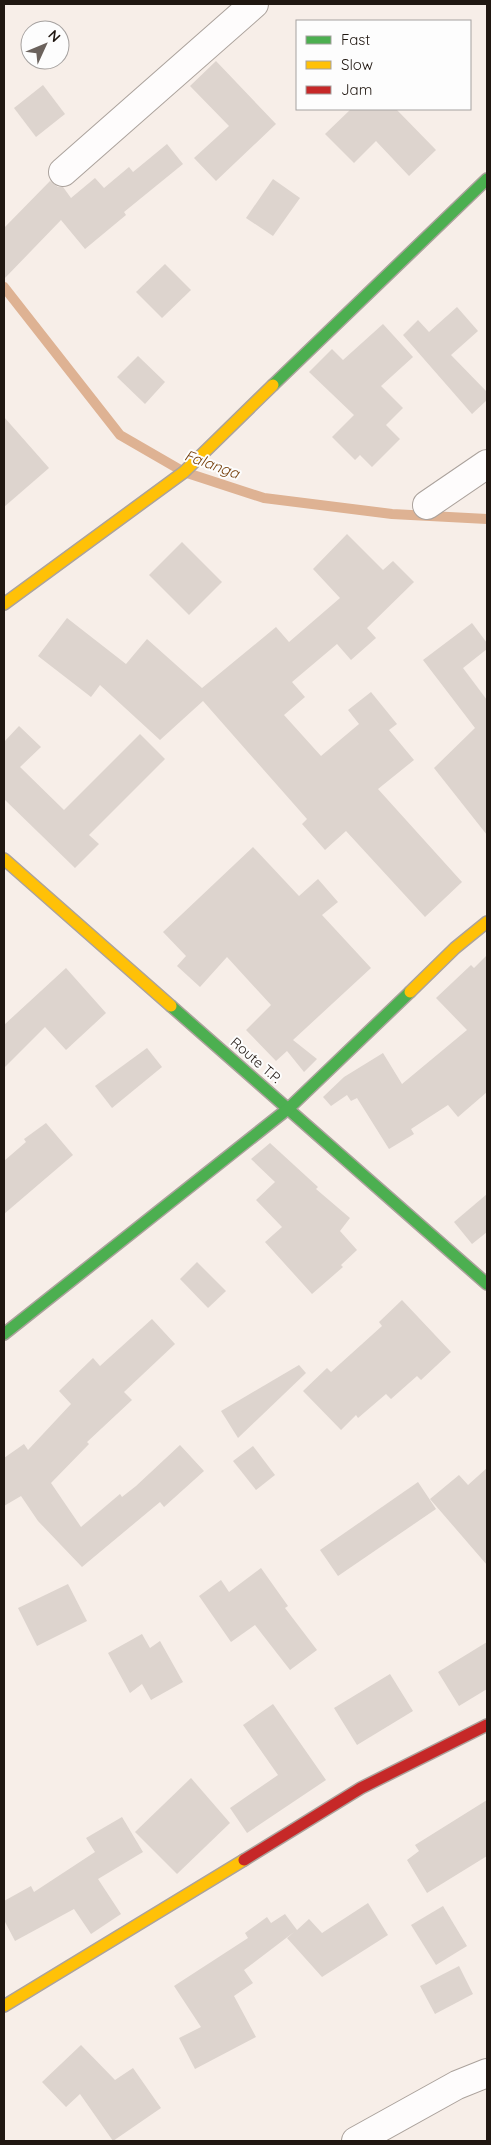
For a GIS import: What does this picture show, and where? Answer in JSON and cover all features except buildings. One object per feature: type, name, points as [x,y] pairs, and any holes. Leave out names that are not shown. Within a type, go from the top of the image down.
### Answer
[{"type":"street","points":[[63,172],[254,4]]},
{"type":"street","points":[[4,604],[184,472],[487,179]]},
{"type":"street","points":[[427,505],[487,464]]},
{"type":"street","name":"Route T.P.","points":[[4,859],[487,1284]]},
{"type":"street","points":[[4,1334],[289,1108],[455,948],[487,922]]},
{"type":"street","points":[[4,2006],[361,1788],[487,1725]]},
{"type":"street","points":[[356,2141],[457,2085],[487,2073]]},
{"type":"waterway","name":"Falanga","points":[[4,287],[120,435],[184,472],[264,498],[392,514],[487,519]]},
{"type":"traffic: fast","points":[[273,385],[487,179]]},
{"type":"traffic: fast","points":[[4,1334],[289,1108],[410,992]]},
{"type":"traffic: fast","points":[[171,1006],[487,1284]]},
{"type":"traffic: slow","points":[[4,604],[184,472],[273,385]]},
{"type":"traffic: slow","points":[[4,859],[171,1006]]},
{"type":"traffic: slow","points":[[410,992],[455,948],[487,922]]},
{"type":"traffic: slow","points":[[4,2006],[244,1860]]},
{"type":"traffic: jam","points":[[244,1860],[361,1788],[487,1725]]}]
